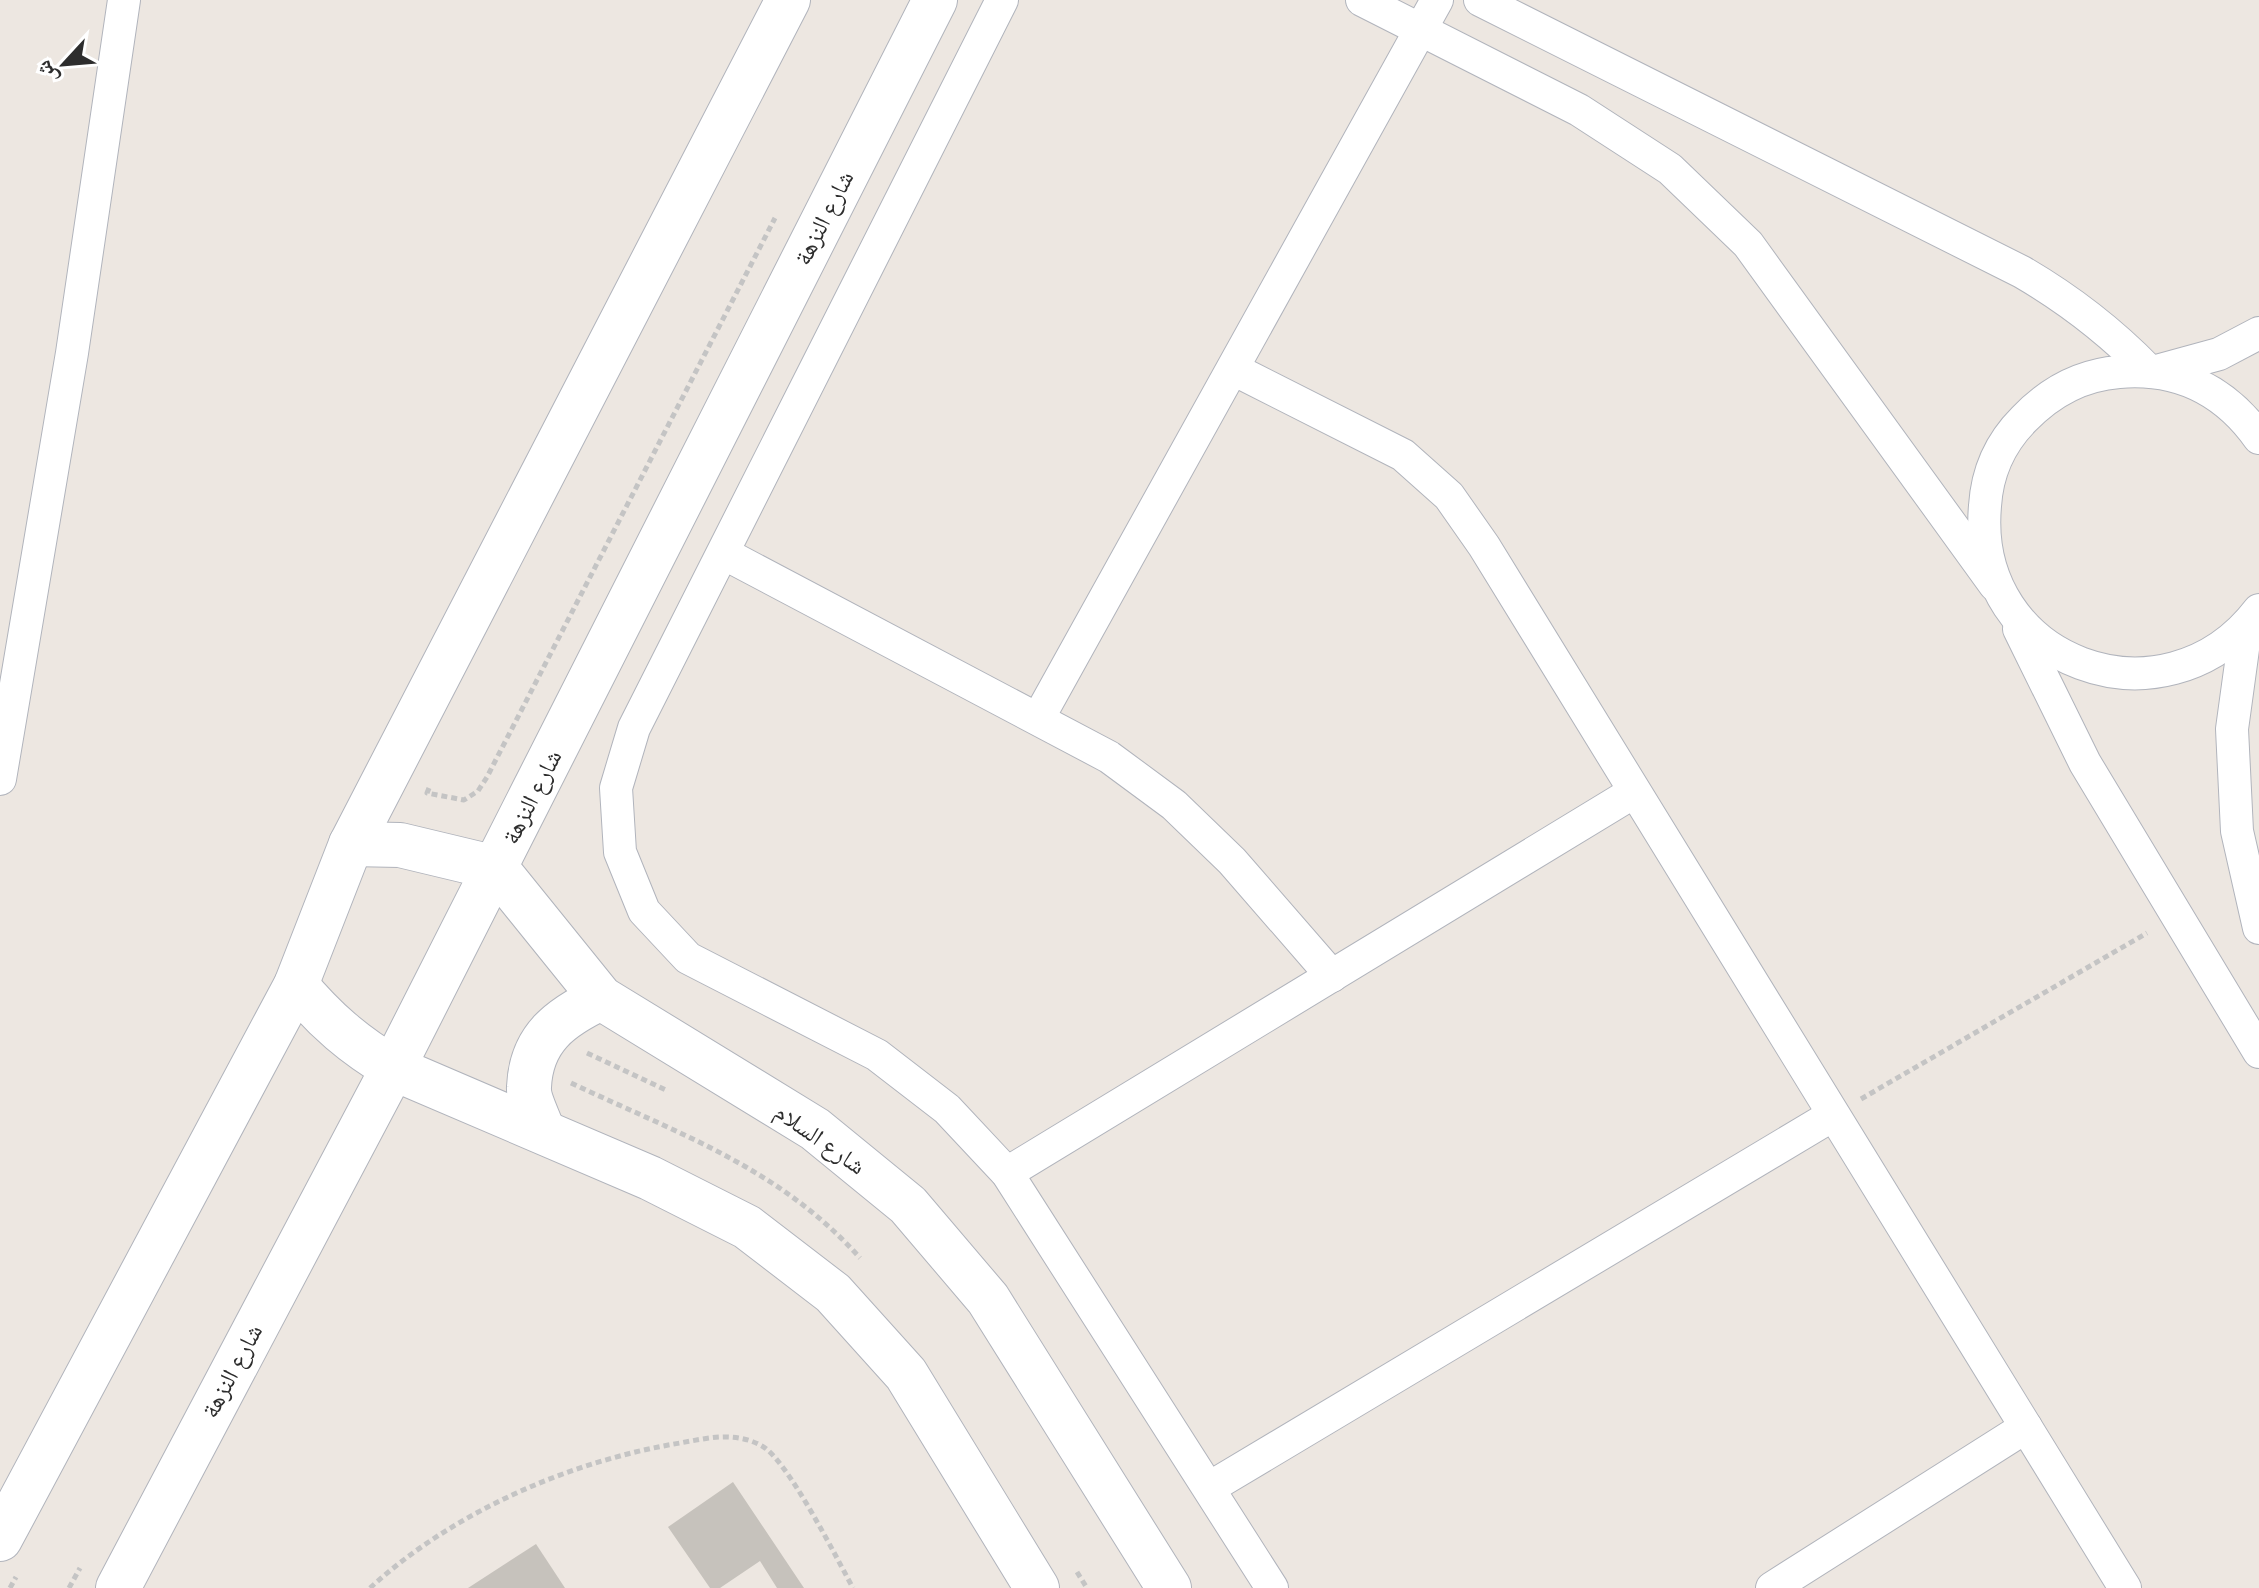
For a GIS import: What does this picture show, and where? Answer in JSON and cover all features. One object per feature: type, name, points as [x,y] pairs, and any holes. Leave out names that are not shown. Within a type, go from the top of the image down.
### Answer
[{"type":"main road","points":[[11,1551],[296,985],[351,844],[788,0]]},
{"type":"main road","name":"شارع النزهة","points":[[118,1588],[496,868],[935,0]]},
{"type":"main road","points":[[351,844],[400,845],[496,868]]},
{"type":"main road","name":"شارع السلام","points":[[496,868],[601,998],[815,1129],[908,1205],[988,1299],[1169,1588]]},
{"type":"main road","points":[[296,985],[323,1018],[356,1046],[393,1068],[542,1129],[747,1227],[833,1293],[906,1374],[1037,1588]]},
{"type":"main road","points":[[542,1129],[528,1089],[537,1047],[565,1015],[601,998]]},
{"type":"street","points":[[0,779],[72,353],[124,0]]},
{"type":"street","points":[[1002,0],[725,554],[634,728],[616,788],[620,852],[644,911],[688,958],[877,1055],[947,1109],[1007,1173],[1272,1588]]},
{"type":"street","points":[[1362,0],[1579,110],[1670,169],[1748,244],[2003,598],[2049,649],[2098,671],[2151,674],[2203,659],[2252,618]]},
{"type":"street","points":[[1039,717],[1437,0]]},
{"type":"street","points":[[1480,0],[2022,272],[2079,307],[2152,370],[2203,386],[2242,414],[2259,438]]},
{"type":"street","points":[[2259,333],[2219,354],[2152,370],[2095,374],[2047,396],[2010,433],[1987,481],[1982,534],[2003,598],[2085,763],[2259,1052]]},
{"type":"street","points":[[1233,369],[1403,455],[1449,496],[1484,546],[2125,1588]]},
{"type":"street","points":[[725,554],[1039,717],[1109,757],[1174,805],[1232,861],[1332,976]]},
{"type":"street","points":[[2252,618],[2232,729],[2237,831],[2259,928]]},
{"type":"street","points":[[1007,1173],[1634,792]]},
{"type":"street","points":[[1209,1488],[1833,1115]]},
{"type":"street","points":[[1772,1588],[2026,1427]]},
{"type":"path","points":[[433,780],[427,793],[464,800],[478,791],[487,777],[778,212]]},
{"type":"path","points":[[1833,1115],[2177,915]]},
{"type":"path","points":[[370,1588],[447,1532],[526,1489],[616,1457],[720,1436],[742,1438],[770,1451],[853,1588]]},
{"type":"path","points":[[10,1588],[11,1551]]},
{"type":"path","points":[[69,1588],[84,1559]]},
{"type":"building","points":[[733,1482],[804,1588],[777,1588],[760,1561],[720,1588],[710,1588],[668,1527]]},
{"type":"building","points":[[536,1544],[565,1588],[468,1588]]}]
